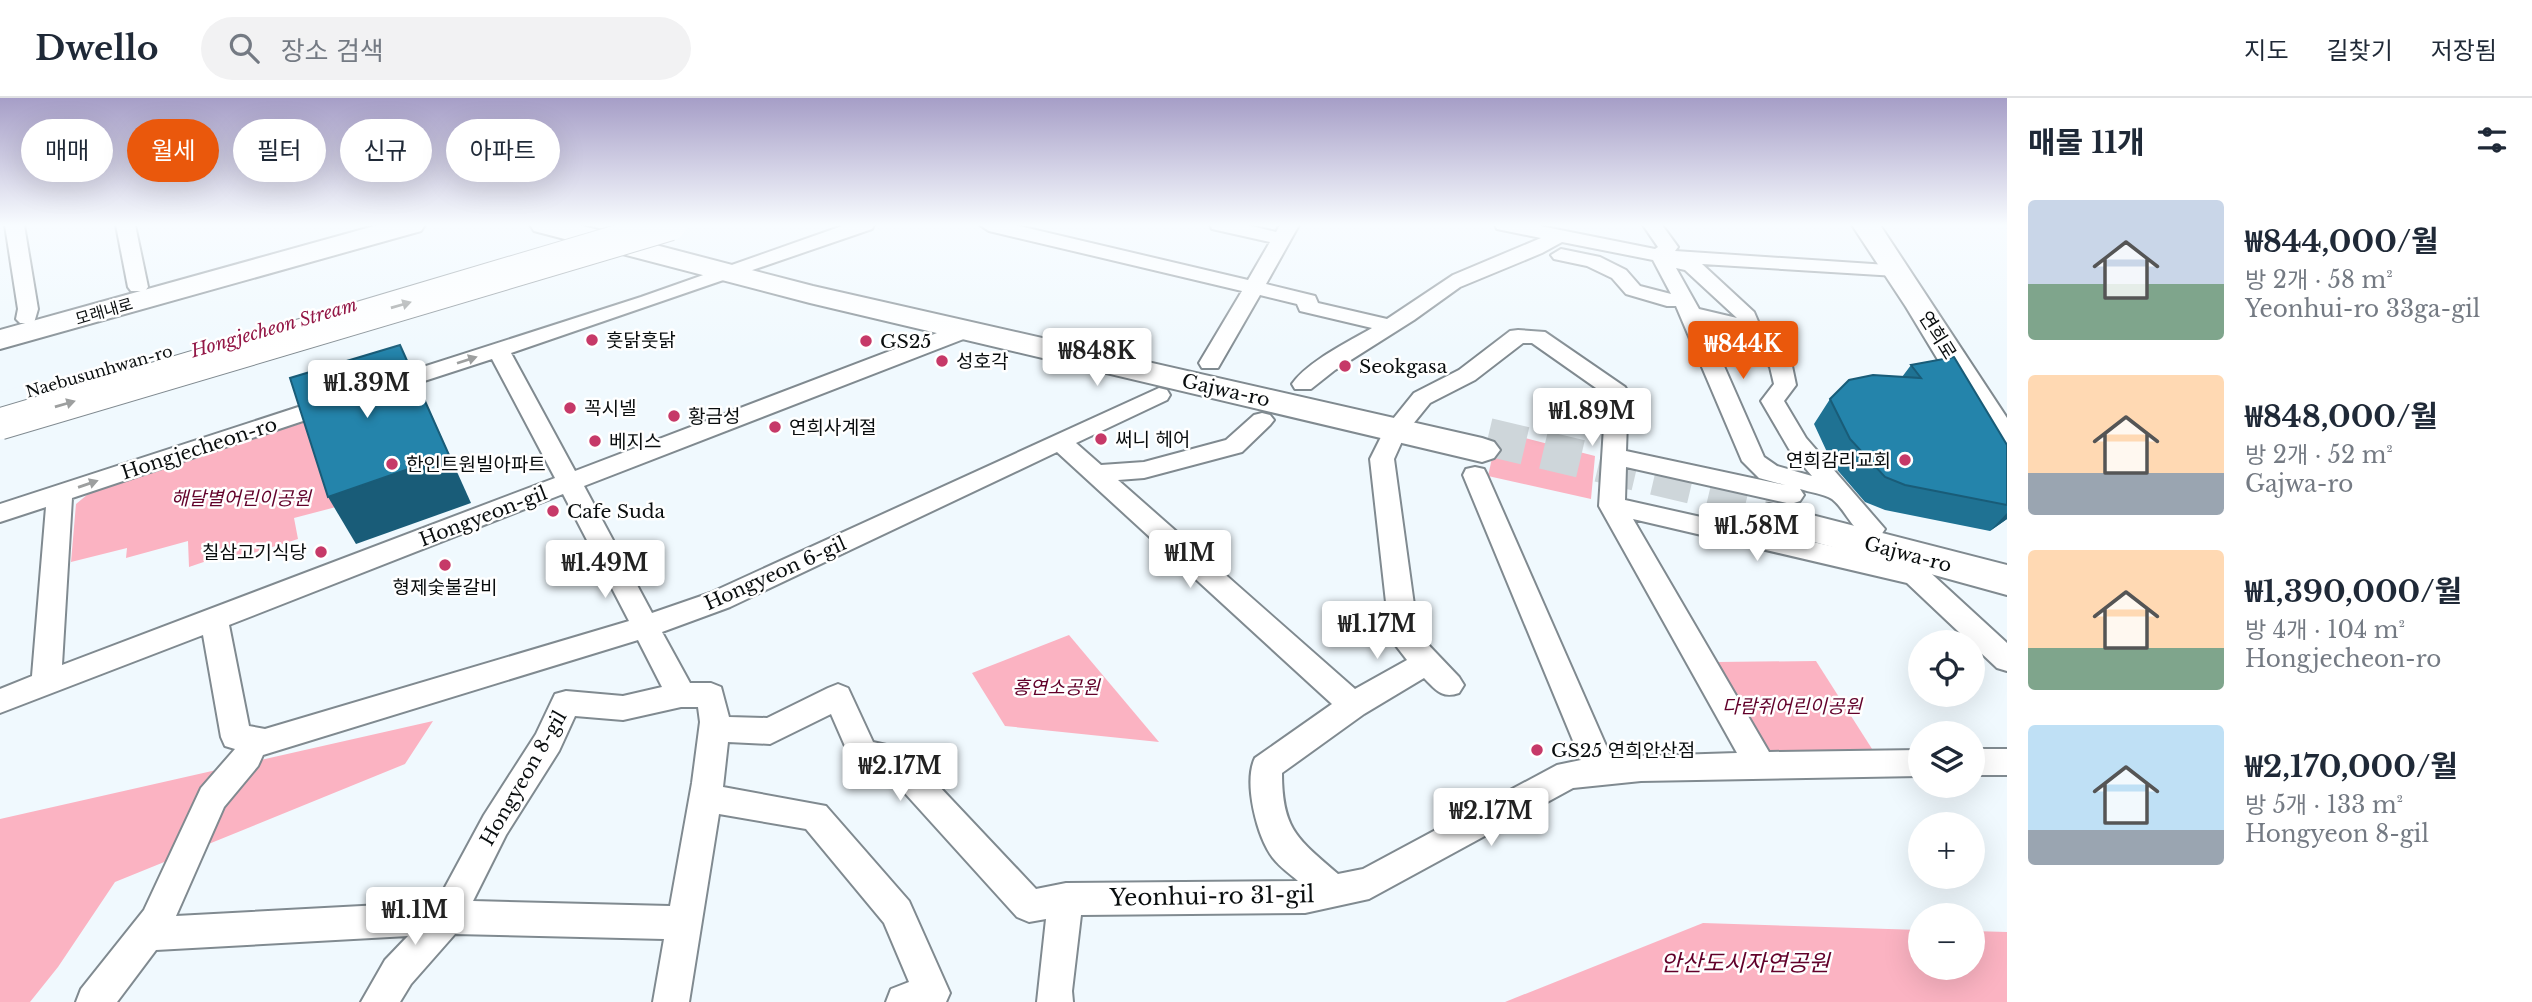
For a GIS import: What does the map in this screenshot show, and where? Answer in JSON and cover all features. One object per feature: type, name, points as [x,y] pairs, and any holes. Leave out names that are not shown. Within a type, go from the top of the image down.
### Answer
[{"type":"main road","points":[[13,323],[210,267]]},
{"type":"main road","name":"모래내로","points":[[0,340],[260,267]]},
{"type":"main road","name":"Naebusunhwan-ro","points":[[0,399],[456,267]]},
{"type":"main road","name":"Naebusunhwan-ro","points":[[0,424],[528,267]]},
{"type":"main road","name":"Gajwa-ro","points":[[703,267],[966,330],[1400,425],[1482,454]]},
{"type":"main road","name":"연희로","points":[[1894,267],[2007,446]]},
{"type":"main road","points":[[1915,267],[2007,400]]},
{"type":"main road","points":[[725,273],[769,274],[1400,425]]},
{"type":"main road","name":"Gajwa-ro","points":[[1773,511],[1874,531],[2007,580]]},
{"type":"main road","points":[[1874,531],[2007,558]]},
{"type":"street","points":[[13,323],[28,309],[21,267]]},
{"type":"street","points":[[134,267],[138,287]]},
{"type":"street","name":"Hongjecheon-ro","points":[[0,513],[742,267]]},
{"type":"street","points":[[1160,267],[1253,290],[1308,300],[1307,307],[1390,326]]},
{"type":"street","points":[[1210,363],[1266,267]]},
{"type":"street","points":[[1303,384],[1352,347],[1390,326],[1457,280],[1485,267]]},
{"type":"street","points":[[1605,267],[1619,274],[1633,290],[1751,328]]},
{"type":"street","points":[[1666,267],[1687,306],[1754,461],[1768,472],[1874,531]]},
{"type":"street","points":[[1693,267],[1747,316],[1753,335],[1781,366],[1785,384],[1772,401],[1797,443],[1874,531],[2007,660]]},
{"type":"street","points":[[1849,267],[1896,270]]},
{"type":"street","name":"Hongyeon-gil","points":[[0,701],[966,330]]},
{"type":"street","points":[[1450,685],[1404,638],[1382,459],[1400,425],[1422,398],[1467,375],[1518,336],[1537,337],[1618,391],[1616,481],[1760,765]]},
{"type":"street","points":[[498,350],[681,695]]},
{"type":"street","name":"Hongyeon 6-gil","points":[[254,740],[265,742],[646,627],[720,600],[1159,395]]},
{"type":"street","name":"Gajwa-ro","points":[[1096,474],[1144,470],[1234,446],[1262,420]]},
{"type":"street","points":[[1059,441],[1353,705]]},
{"type":"street","points":[[1482,454],[1602,772]]},
{"type":"street","points":[[1616,481],[1874,531]]},
{"type":"street","points":[[1616,481],[1874,531]]},
{"type":"street","points":[[46,683],[60,494]]},
{"type":"street","points":[[93,1002],[156,922],[212,798],[247,757],[254,740],[236,737],[214,620]]},
{"type":"street","points":[[1332,891],[1284,847],[1266,801],[1266,767],[1353,705],[1427,662]]},
{"type":"street","name":"Hongyeon 8-gil","points":[[379,1002],[398,972],[447,918],[495,825],[548,743],[566,703],[623,708],[681,695],[711,695],[714,729],[706,798],[671,1002]]},
{"type":"street","points":[[714,729],[770,731],[838,696],[863,753],[893,758],[1029,906],[1066,899],[1054,991],[1055,1002]]},
{"type":"street","points":[[1985,762],[2007,762]]},
{"type":"street","name":"Yeonhui-ro 31-gil","points":[[1066,899],[1305,897],[1369,883],[1568,775],[1760,765],[1908,763]]},
{"type":"street","points":[[706,798],[815,816],[897,912],[932,993],[905,1002]]},
{"type":"street","points":[[146,934],[447,918],[684,923]]},
{"type":"green space","name":"해달별어린이공원","points":[[309,421],[336,507],[294,518],[298,539],[237,558],[233,552],[189,567],[188,541],[126,558],[127,548],[71,562],[76,504],[99,485]]},
{"type":"green space","points":[[1498,431],[1595,456],[1591,499],[1488,476]]},
{"type":"green space","name":"홍연소공원","points":[[1069,635],[1159,742],[1005,726],[972,673]]},
{"type":"green space","name":"다람쥐어린이공원","points":[[1816,661],[1874,752],[1768,752],[1717,662]]},
{"type":"green space","points":[[433,721],[405,764],[115,882],[58,967],[30,1002],[0,1002],[0,819]]},
{"type":"green space","name":"안산도시자연공원","points":[[1703,923],[1908,930],[1908,980],[1985,980],[1985,931],[2007,932],[2007,1002],[1505,1002]]},
{"type":"pier","points":[[436,267],[573,267],[0,441],[0,392]]},
{"type":"building","points":[[400,345],[449,455],[328,497],[290,378]]},
{"type":"building","name":"연희감리교회","points":[[1954,357],[2007,445],[2007,505],[1905,485],[1885,477],[1850,439],[1830,399],[1849,380],[1873,375],[1921,378],[1911,365]]},
{"type":"tunnel","points":[[1488,437],[1778,505]]},
{"type":"place","name":"훗닭훗닭","points":[[592,340]]},
{"type":"place","name":"GS25","points":[[866,341]]},
{"type":"place","name":"성호각","points":[[942,361]]},
{"type":"place","name":"Seokgasa","points":[[1345,366]]},
{"type":"place","name":"꼭시넬","points":[[570,408]]},
{"type":"place","name":"황금성","points":[[674,416]]},
{"type":"place","name":"연희사계절","points":[[775,427]]},
{"type":"place","name":"써니 헤어","points":[[1101,439]]},
{"type":"place","name":"베지스","points":[[595,441]]},
{"type":"place","name":"연희감리교회","points":[[1905,460]]},
{"type":"place","name":"한인트원빌아파트","points":[[392,464]]},
{"type":"place","name":"Cafe Suda","points":[[553,511]]},
{"type":"place","name":"칠삼고기식당","points":[[321,552]]},
{"type":"place","name":"형제숯불갈비","points":[[445,565]]},
{"type":"place","name":"GS25 연희안산점","points":[[1537,750]]},
{"type":"water label","name":"Hongjecheon Stream","points":[[274,328]]}]
